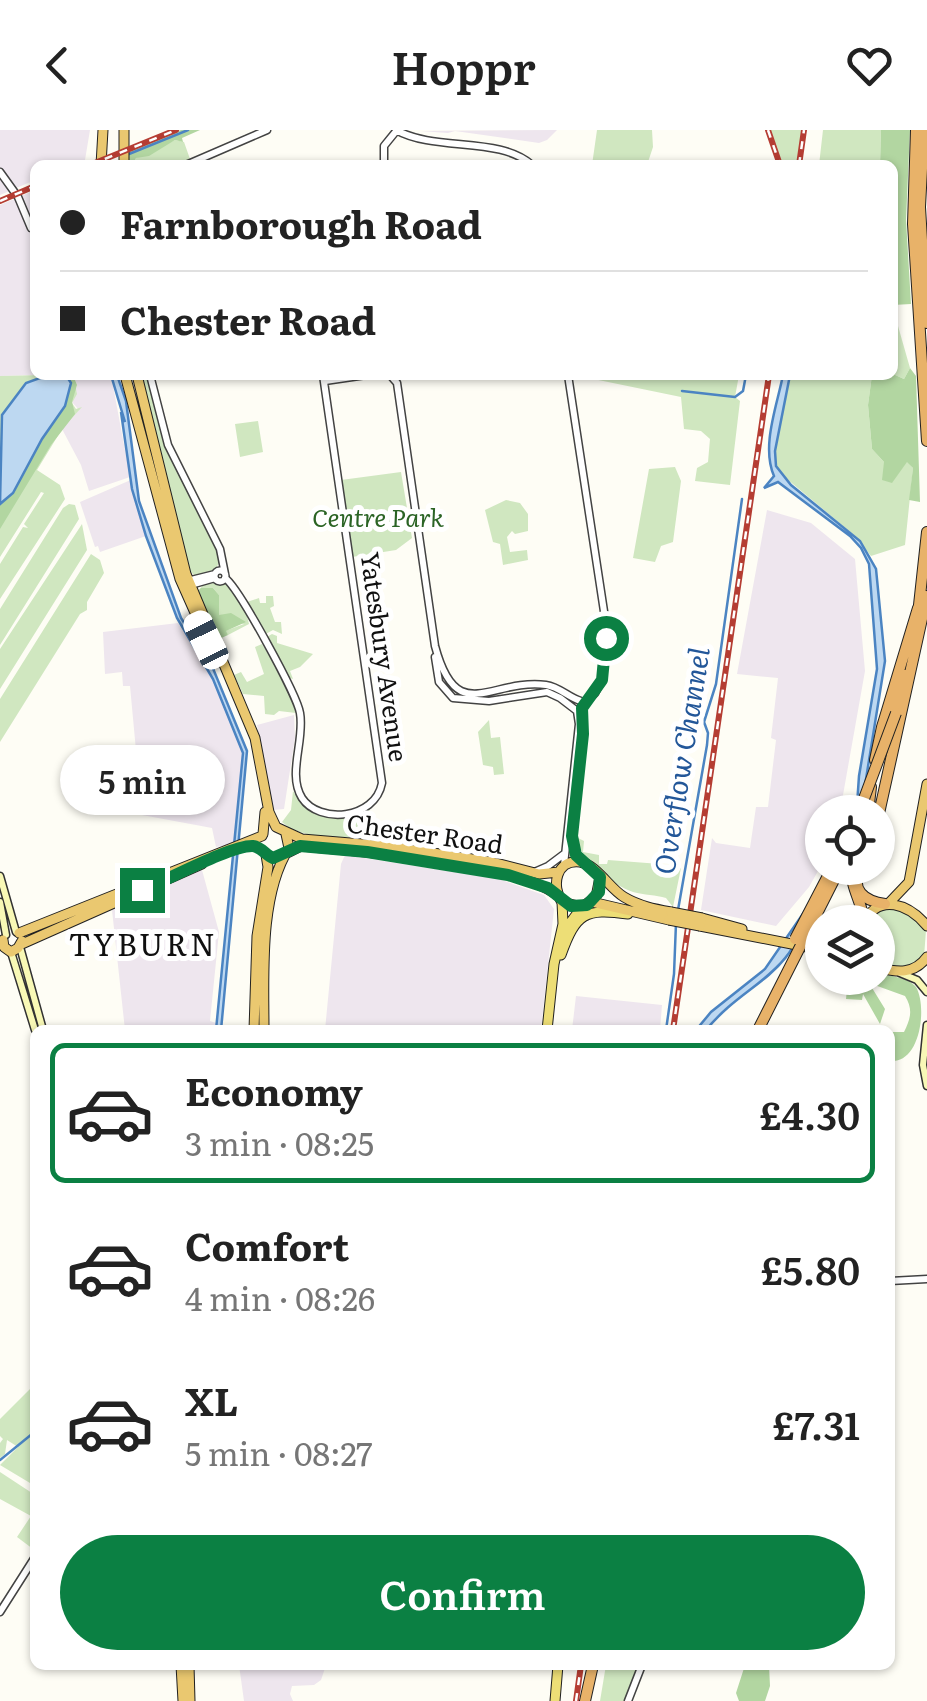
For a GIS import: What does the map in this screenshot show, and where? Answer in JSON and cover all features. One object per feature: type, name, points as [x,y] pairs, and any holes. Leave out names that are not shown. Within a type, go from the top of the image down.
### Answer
[{"type":"highway","points":[[101,160],[103,130]]},
{"type":"highway","points":[[124,130],[124,160]]},
{"type":"highway","points":[[916,130],[913,224],[927,441]]},
{"type":"highway","points":[[924,130],[920,206],[927,323]]},
{"type":"highway","points":[[127,380],[154,493],[185,583],[252,745],[266,820],[262,835],[268,867],[256,954],[254,1025]]},
{"type":"highway","points":[[137,380],[185,583],[254,738],[270,814],[290,844],[275,874],[264,964],[264,1025]]},
{"type":"highway","points":[[869,795],[896,713],[918,608],[927,532]]},
{"type":"highway","points":[[883,795],[927,596]]},
{"type":"highway","points":[[867,795],[879,738],[918,608]]},
{"type":"highway","points":[[872,795],[909,686]]},
{"type":"highway","points":[[882,905],[909,882],[927,784]]},
{"type":"highway","points":[[270,814],[286,830],[315,844]]},
{"type":"highway","points":[[10,943],[237,849],[271,829],[282,832]]},
{"type":"highway","name":"Chester Road","points":[[282,832],[315,844],[508,875],[560,898]]},
{"type":"highway","points":[[275,874],[296,851],[315,844]]},
{"type":"highway","name":"Chester Road","points":[[286,854],[315,844],[411,849],[532,872],[562,869]]},
{"type":"highway","points":[[237,849],[254,846],[273,858],[286,854]]},
{"type":"highway","points":[[411,849],[415,857],[443,864]]},
{"type":"highway","points":[[670,916],[657,918],[560,898],[555,884],[562,869],[583,863],[626,898],[670,916],[805,943]]},
{"type":"highway","points":[[587,904],[599,892],[600,877]]},
{"type":"highway","points":[[753,1025],[823,885]]},
{"type":"highway","points":[[761,1025],[831,885]]},
{"type":"highway","points":[[858,885],[865,900],[904,906],[927,926]]},
{"type":"highway","points":[[895,968],[917,968],[927,957]]},
{"type":"highway","points":[[182,1670],[186,1701]]},
{"type":"highway","points":[[186,1701],[189,1670]]},
{"type":"highway","points":[[589,1701],[595,1670]]},
{"type":"main road","points":[[0,876],[10,943],[24,970],[41,1025]]},
{"type":"main road","points":[[535,884],[550,894],[557,905],[558,959]]},
{"type":"main road","points":[[551,1025],[562,924],[560,898]]},
{"type":"main road","points":[[0,902],[34,1025]]},
{"type":"main road","points":[[558,959],[570,923],[587,904]]},
{"type":"main road","points":[[558,959],[573,928],[587,914],[600,910],[657,918]]},
{"type":"main road","points":[[895,972],[915,979],[927,992]]},
{"type":"main road","points":[[927,1025],[927,1086]]},
{"type":"main road","points":[[552,1701],[555,1670]]},
{"type":"street","points":[[198,160],[267,130]]},
{"type":"street","points":[[384,160],[384,146],[396,130],[415,139],[513,153],[524,160]]},
{"type":"street","points":[[0,172],[18,197],[30,226]]},
{"type":"street","points":[[155,380],[168,445],[223,561],[220,575],[185,583]]},
{"type":"street","name":"Yatesbury Avenue","points":[[220,575],[240,592],[297,702],[301,728],[296,784],[302,798],[320,812],[367,809],[379,796],[381,772],[324,380]]},
{"type":"street","points":[[396,380],[438,678],[456,693],[486,701],[547,692],[578,705]]},
{"type":"street","points":[[562,869],[578,705],[598,688],[604,674],[607,631],[569,380]]},
{"type":"street","points":[[578,705],[583,734],[572,836],[574,850],[583,863]]},
{"type":"street","points":[[532,872],[548,866],[564,853]]},
{"type":"street","points":[[895,1280],[927,1279]]},
{"type":"street","points":[[0,1612],[30,1565]]},
{"type":"street","points":[[628,1701],[640,1670]]},
{"type":"shaded area","points":[[0,130],[90,130],[85,160],[30,160],[30,182],[0,195]]},
{"type":"shaded area","points":[[557,130],[539,143],[455,131],[420,131]]},
{"type":"shaded area","points":[[30,192],[30,375],[0,376],[0,205]]},
{"type":"shaded area","points":[[75,380],[112,380],[130,477],[89,491],[81,465],[62,429],[79,410],[72,402]]},
{"type":"shaded area","points":[[133,479],[132,489],[146,536],[100,552],[80,502]]},
{"type":"shaded area","points":[[767,510],[811,523],[855,559],[865,671],[843,795],[805,795],[805,885],[810,885],[776,926],[701,910],[712,838],[716,843],[750,848],[756,807],[768,807],[778,678],[737,674]]},
{"type":"shaded area","points":[[178,623],[208,668],[241,745],[238,819],[234,843],[229,845],[216,847],[212,828],[142,815],[130,686],[123,686],[122,672],[105,674],[103,632]]},
{"type":"shaded area","points":[[294,715],[295,738],[284,809],[273,810],[257,725]]},
{"type":"shaded area","points":[[345,855],[499,879],[544,895],[554,909],[542,1025],[325,1025]]},
{"type":"shaded area","points":[[202,870],[219,932],[210,1021],[216,1025],[124,1025],[112,910]]},
{"type":"shaded area","points":[[576,996],[662,1005],[660,1025],[573,1025]]},
{"type":"shaded area","points":[[240,1670],[324,1670],[314,1685],[292,1686],[293,1701],[244,1701]]},
{"type":"green space","points":[[181,130],[200,130],[149,156],[128,160],[128,151]]},
{"type":"green space","points":[[597,130],[652,130],[649,160],[593,160]]},
{"type":"green space","points":[[770,130],[803,130],[799,160],[780,160]]},
{"type":"green space","points":[[823,130],[881,130],[880,160],[820,160]]},
{"type":"green space","points":[[881,130],[910,130],[906,220],[911,304],[898,305],[898,160],[880,160]]},
{"type":"green space","points":[[175,140],[184,142],[190,159],[135,160]]},
{"type":"green space","points":[[898,326],[910,368],[904,379],[898,376]]},
{"type":"green space","points":[[910,368],[916,376],[920,502],[909,500],[913,468],[907,462],[892,483],[882,480],[884,462],[872,449],[868,405],[871,380],[904,379]]},
{"type":"green space","points":[[0,376],[74,380],[77,394],[72,403],[76,409],[82,407],[62,429],[37,470],[60,485],[65,499],[0,599],[0,564],[23,527],[28,528],[24,524],[44,493],[41,492],[0,557]]},
{"type":"green space","points":[[69,380],[75,380],[77,385],[72,402],[75,414],[51,445],[0,529],[0,504],[19,482],[63,406]]},
{"type":"green space","points":[[141,380],[149,380],[169,445],[219,552],[221,560],[214,571],[195,576],[189,570]]},
{"type":"green space","points":[[598,380],[738,380],[735,397],[740,401],[730,485],[695,481],[697,468],[708,462],[710,439],[701,431],[684,429],[681,397]]},
{"type":"green space","points":[[789,380],[871,380],[868,405],[872,449],[884,462],[892,482],[907,461],[913,468],[905,545],[871,556],[855,536],[781,474],[775,451]]},
{"type":"green space","points":[[258,421],[263,452],[240,457],[235,424]]},
{"type":"green space","points":[[675,467],[681,481],[673,542],[661,546],[655,562],[633,558],[649,469]]},
{"type":"green space","name":"Centre Park","points":[[401,472],[412,538],[396,550],[352,557],[341,480]]},
{"type":"green space","points":[[506,500],[520,503],[528,514],[528,531],[512,531],[507,537],[510,552],[527,550],[528,560],[503,565],[500,544],[493,542],[485,510]]},
{"type":"green space","points":[[69,504],[75,505],[79,519],[0,645],[0,609]]},
{"type":"green space","points":[[82,524],[87,550],[0,689],[0,649]]},
{"type":"green space","points":[[91,554],[100,560],[104,573],[87,602],[87,610],[80,614],[0,742],[0,699]]},
{"type":"green space","points":[[226,582],[245,608],[249,624],[228,635],[225,631],[244,624],[219,616],[219,595],[213,588],[198,591],[204,584]]},
{"type":"green space","points":[[213,588],[219,595],[219,615],[231,613],[246,622],[217,640],[198,591]]},
{"type":"green space","points":[[266,596],[273,596],[274,606],[270,608],[275,622],[281,622],[282,634],[273,630],[264,635],[247,602],[259,598],[260,603],[266,603]]},
{"type":"green space","points":[[277,636],[277,643],[313,654],[290,671],[293,679],[287,677],[265,638]]},
{"type":"green space","points":[[262,644],[282,675],[296,713],[265,714],[264,696],[243,694],[234,675],[241,672],[247,682],[264,674],[255,647]]},
{"type":"green space","points":[[489,720],[491,738],[500,737],[504,774],[494,775],[493,767],[483,765],[478,732]]},
{"type":"green space","points":[[293,791],[308,807],[327,815],[348,816],[370,809],[363,838],[320,836],[290,828],[282,822],[291,810]]},
{"type":"green space","points":[[576,837],[584,841],[583,852],[599,855],[599,864],[607,864],[608,860],[660,864],[659,876],[664,877],[681,868],[673,907],[666,898],[633,892],[607,877],[583,853]]},
{"type":"green space","points":[[895,908],[905,911],[926,930],[924,957],[909,969],[895,968]]},
{"type":"green space","points":[[895,976],[916,987],[921,1018],[916,1042],[903,1058],[895,1061],[895,1032],[904,1032],[910,1018],[905,996],[895,992]]},
{"type":"green space","points":[[846,995],[863,995],[862,1000],[846,999]]},
{"type":"green space","points":[[864,995],[876,995],[885,1009],[880,1024]]},
{"type":"green space","points":[[30,1389],[30,1483],[0,1465],[18,1447],[7,1440],[5,1454],[0,1458],[0,1419]]},
{"type":"green space","points":[[0,1472],[30,1492],[30,1515],[0,1499]]},
{"type":"green space","points":[[30,1518],[30,1547],[17,1537]]},
{"type":"green space","points":[[605,1670],[637,1670],[625,1701],[600,1701]]},
{"type":"green space","points":[[743,1670],[769,1670],[765,1701],[739,1701],[736,1693]]},
{"type":"water","points":[[112,380],[119,380],[126,401],[139,501],[181,618],[212,666],[247,751],[221,1025],[216,1025],[243,753],[213,679],[177,618],[146,536],[132,489],[121,412],[125,422]]},
{"type":"water","points":[[782,380],[789,380],[775,451],[776,466],[791,485],[860,541],[876,569],[885,661],[863,795],[858,795],[859,776],[877,669],[869,564],[850,536],[778,482],[764,488],[774,476],[770,439]]},
{"type":"water","points":[[26,383],[71,383],[65,406],[13,493],[0,504],[2,415]]},
{"type":"water","points":[[805,911],[802,930],[780,964],[711,1025],[700,1025],[765,969]]},
{"type":"waterway","points":[[129,154],[188,130]]},
{"type":"waterway","points":[[682,391],[735,397],[743,391],[745,380]]},
{"type":"waterway","name":"Overflow Channel","points":[[678,910],[707,745],[704,722],[716,684],[742,499]]},
{"type":"waterway","name":"Overflow Channel","points":[[667,1025],[676,923]]},
{"type":"waterway","points":[[0,1460],[30,1436]]},
{"type":"railway","points":[[102,160],[176,130]]},
{"type":"railway","points":[[768,130],[778,160]]},
{"type":"railway","points":[[800,160],[804,130]]},
{"type":"railway","points":[[0,201],[30,188]]},
{"type":"railway","points":[[674,1025],[768,380]]},
{"type":"railway","points":[[576,1701],[580,1670]]},
{"type":"district","name":"TYBURN","points":[[143,946]]},
{"type":"route","points":[[142,890],[221,855],[254,846],[279,858],[300,846],[367,852],[508,875],[548,888],[571,906],[587,905],[599,892],[600,877],[576,855],[572,836],[584,722],[582,708],[602,680],[606,638]]}]
